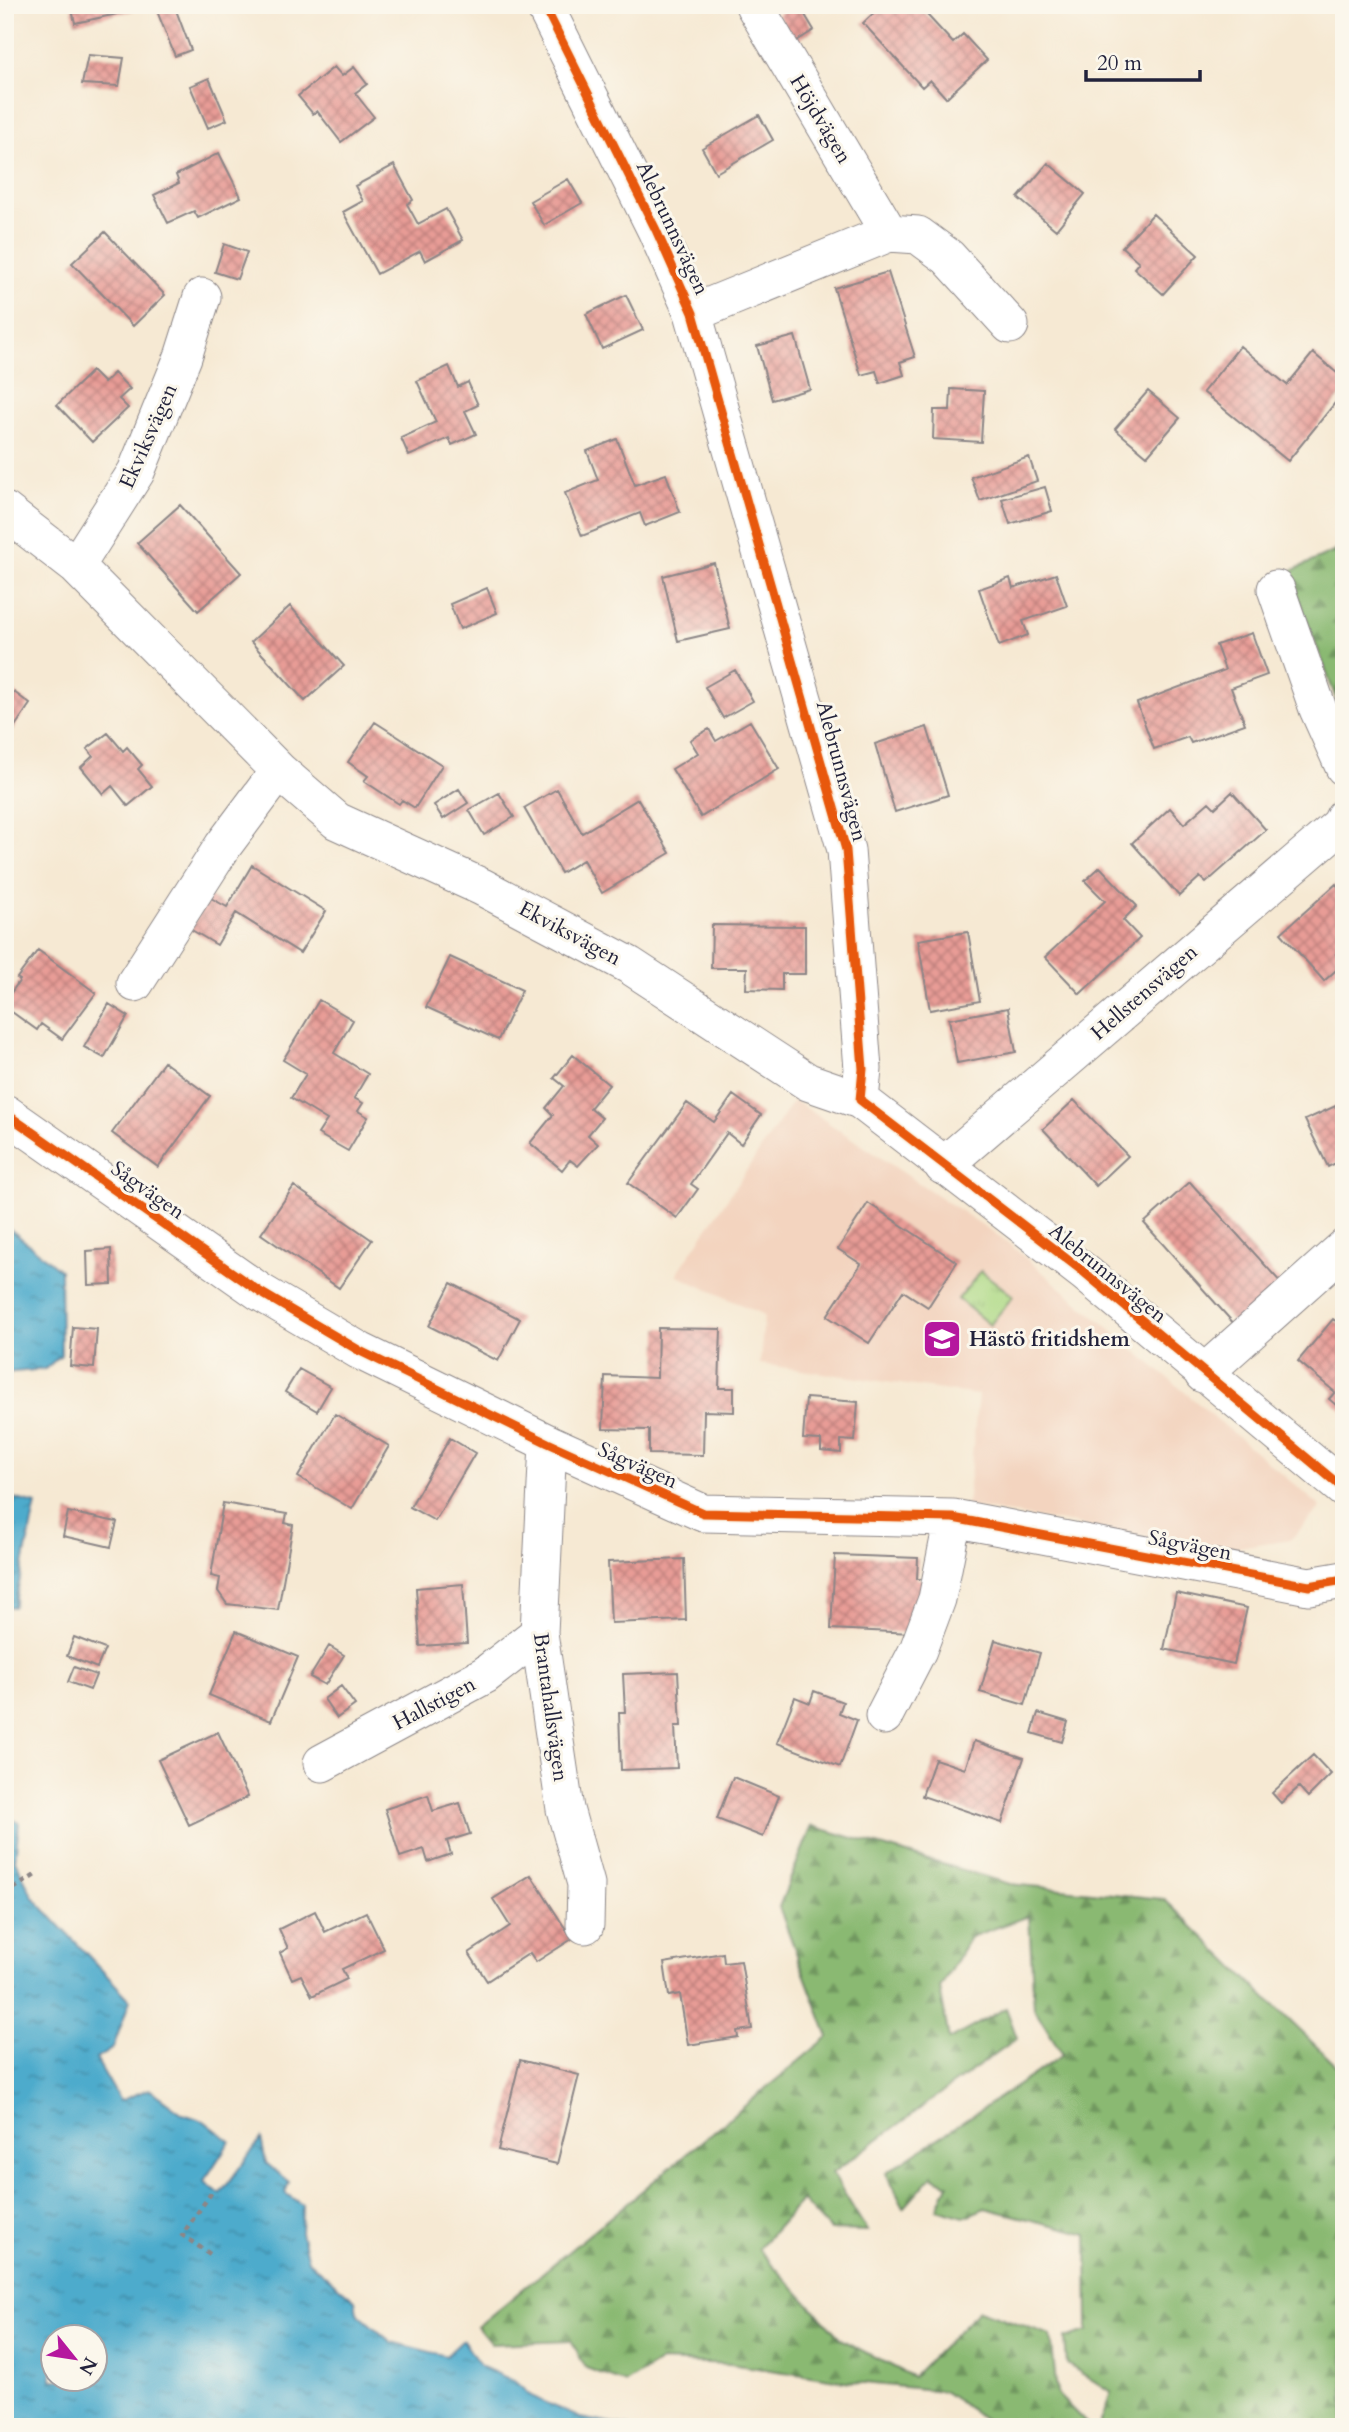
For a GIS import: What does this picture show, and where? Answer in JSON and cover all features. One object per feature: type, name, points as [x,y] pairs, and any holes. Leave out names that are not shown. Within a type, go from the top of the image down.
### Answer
[{"type":"street","name":"Alebrunnsvägen","points":[[544,5],[656,230],[694,313],[846,850],[863,1069],[860,1100],[1085,1273],[1344,1489]]},
{"type":"street","name":"Höjdvägen","points":[[754,5],[889,233]]},
{"type":"street","points":[[694,313],[889,233],[918,235],[948,257],[1010,326]]},
{"type":"street","name":"Ekviksvägen","points":[[76,566],[136,472],[183,357],[202,297]]},
{"type":"street","name":"Ekviksvägen","points":[[5,511],[76,566],[279,771],[337,821],[482,887],[629,965],[808,1082],[860,1100]]},
{"type":"street","points":[[1276,589],[1318,709],[1344,767]]},
{"type":"street","points":[[135,983],[223,846],[279,771]]},
{"type":"street","name":"Hellstensvägen","points":[[943,1166],[1320,843],[1340,825],[1344,817]]},
{"type":"street","name":"Sågvägen","points":[[5,1114],[260,1292],[360,1351],[548,1443],[704,1513],[953,1518],[1309,1586],[1344,1580]]},
{"type":"street","points":[[1203,1374],[1344,1248]]},
{"type":"street","name":"Brantahallsvägen","points":[[548,1443],[539,1633],[565,1809],[586,1884],[585,1925]]},
{"type":"street","points":[[884,1716],[918,1650],[937,1599],[953,1518]]},
{"type":"street","name":"Hallstigen","points":[[322,1763],[485,1675],[539,1633]]},
{"type":"path","points":[[5,1894],[37,1874]]},
{"type":"path","points":[[210,2255],[182,2235],[214,2189]]},
{"type":"shaded area","name":"Hästö fritidshem","points":[[794,1100],[1003,1239],[1321,1507],[1291,1539],[1224,1549],[967,1506],[978,1395],[760,1364],[764,1315],[676,1275]]},
{"type":"green space","points":[[1344,547],[1344,720],[1289,572]]},
{"type":"green space","points":[[981,1271],[1013,1296],[990,1325],[958,1299]]},
{"type":"green space","points":[[812,1826],[1010,1884],[1164,1899],[1344,2073],[1344,2427],[1099,2427],[1111,2392],[1067,2364],[1065,2338],[1088,2331],[1087,2234],[985,2208],[964,2217],[937,2209],[948,2184],[932,2176],[904,2208],[886,2173],[1063,2055],[1034,2008],[1029,1916],[970,1937],[940,1988],[949,2040],[1006,2008],[1017,2038],[832,2173],[867,2231],[830,2230],[802,2200],[758,2249],[842,2340],[913,2377],[979,2310],[1051,2335],[1057,2394],[1086,2423],[1070,2427],[996,2427],[943,2391],[844,2381],[730,2364],[661,2361],[626,2383],[586,2368],[571,2341],[491,2344],[477,2327],[828,2037],[779,1907]]},
{"type":"water","points":[[5,1225],[60,1270],[61,1355],[45,1369],[5,1373]]},
{"type":"water","points":[[5,1496],[36,1504],[14,1607],[5,1606]]},
{"type":"water","points":[[5,1815],[19,1823],[15,1860],[33,1897],[130,2000],[113,2048],[96,2059],[120,2101],[149,2089],[183,2114],[204,2121],[230,2141],[204,2181],[220,2194],[261,2139],[266,2163],[289,2182],[285,2193],[302,2205],[301,2232],[308,2261],[355,2300],[357,2313],[391,2342],[446,2356],[463,2340],[480,2366],[514,2381],[531,2396],[580,2418],[630,2427],[5,2427]]},
{"type":"building","points":[[71,5],[144,5],[145,8],[75,23]]},
{"type":"building","points":[[174,5],[191,50],[175,56],[157,11]]},
{"type":"building","points":[[799,5],[814,30],[795,42],[778,14]]},
{"type":"building","points":[[882,5],[918,5],[953,43],[963,34],[987,60],[946,98],[930,80],[922,87],[863,23]]},
{"type":"building","points":[[88,55],[124,58],[119,86],[82,84]]},
{"type":"building","points":[[334,67],[342,76],[354,67],[367,84],[355,93],[374,117],[341,142],[317,111],[313,114],[298,96]]},
{"type":"building","points":[[209,78],[227,120],[208,128],[190,86]]},
{"type":"building","points":[[759,115],[773,140],[716,173],[702,148]]},
{"type":"building","points":[[219,153],[241,197],[198,218],[194,211],[168,223],[154,195],[179,183],[176,175]]},
{"type":"building","points":[[1048,163],[1085,194],[1056,230],[1018,198]]},
{"type":"building","points":[[394,165],[413,200],[407,204],[418,224],[446,209],[463,240],[425,261],[420,251],[377,274],[343,212],[363,201],[355,186]]},
{"type":"building","points":[[568,179],[582,203],[544,225],[530,201]]},
{"type":"building","points":[[1153,214],[1198,255],[1163,294],[1134,268],[1139,262],[1122,247]]},
{"type":"building","points":[[105,232],[165,295],[133,326],[72,263]]},
{"type":"building","points":[[224,244],[247,252],[237,279],[215,272]]},
{"type":"building","points":[[888,272],[915,357],[900,362],[904,375],[880,383],[876,371],[861,375],[834,288]]},
{"type":"building","points":[[626,295],[643,330],[602,349],[586,314]]},
{"type":"building","points":[[795,336],[810,389],[772,400],[757,346]]},
{"type":"building","points":[[1240,346],[1287,385],[1313,353],[1344,379],[1344,392],[1288,461],[1203,392]]},
{"type":"building","points":[[449,366],[458,387],[468,382],[478,405],[465,411],[476,434],[452,445],[449,438],[409,456],[401,438],[436,422],[417,381]]},
{"type":"building","points":[[92,371],[104,383],[114,373],[130,389],[119,399],[128,408],[92,442],[57,405]]},
{"type":"building","points":[[951,389],[984,391],[981,442],[933,439],[934,410],[950,410]]},
{"type":"building","points":[[1148,391],[1180,418],[1147,456],[1115,429]]},
{"type":"building","points":[[617,439],[635,485],[666,474],[680,512],[645,526],[640,513],[582,536],[565,493],[598,480],[587,451]]},
{"type":"building","points":[[1029,457],[1037,481],[980,501],[971,477]]},
{"type":"building","points":[[1045,487],[1052,511],[1010,524],[1002,499]]},
{"type":"building","points":[[180,505],[241,573],[198,611],[137,543]]},
{"type":"building","points":[[714,563],[730,629],[678,641],[663,576]]},
{"type":"building","points":[[1056,574],[1067,606],[1023,621],[1028,635],[999,646],[979,589],[1010,578],[1013,588]]},
{"type":"building","points":[[487,588],[497,613],[460,629],[450,604]]},
{"type":"building","points":[[290,606],[344,666],[305,701],[251,642]]},
{"type":"building","points":[[1252,633],[1267,675],[1231,688],[1245,724],[1191,743],[1188,737],[1154,749],[1137,703],[1225,670],[1216,645]]},
{"type":"building","points":[[735,670],[753,701],[723,718],[705,687]]},
{"type":"building","points":[[14,692],[30,704],[5,741],[5,704]]},
{"type":"building","points":[[750,721],[779,769],[701,817],[672,769],[698,753],[690,740],[709,729],[716,741]]},
{"type":"building","points":[[375,722],[442,765],[415,808],[402,800],[399,804],[364,781],[368,776],[348,762]]},
{"type":"building","points":[[927,727],[948,795],[895,812],[875,744]]},
{"type":"building","points":[[108,733],[123,751],[127,747],[142,765],[138,769],[152,786],[128,806],[112,786],[103,794],[81,767],[93,756],[87,749]]},
{"type":"building","points":[[459,789],[468,803],[443,819],[434,805]]},
{"type":"building","points":[[557,789],[582,833],[638,799],[670,853],[602,893],[583,860],[561,873],[524,808]]},
{"type":"building","points":[[1232,792],[1266,830],[1206,883],[1200,877],[1179,896],[1132,843],[1170,808],[1184,824],[1209,802],[1215,808]]},
{"type":"building","points":[[499,793],[514,817],[484,835],[469,810]]},
{"type":"building","points":[[252,865],[326,911],[300,953],[236,913],[217,945],[190,929],[209,897],[227,907]]},
{"type":"building","points":[[1100,867],[1137,906],[1123,920],[1140,938],[1080,994],[1045,957],[1105,901],[1085,881]]},
{"type":"building","points":[[1336,884],[1344,893],[1344,948],[1336,954],[1344,963],[1324,981],[1281,933]]},
{"type":"building","points":[[712,925],[805,926],[805,974],[782,974],[782,990],[746,989],[747,968],[711,968]]},
{"type":"building","points":[[968,932],[980,1001],[930,1010],[918,940]]},
{"type":"building","points":[[38,950],[96,993],[62,1039],[41,1024],[37,1030],[5,1007],[5,1001],[20,980],[17,978]]},
{"type":"building","points":[[450,957],[522,990],[498,1040],[426,1007]]},
{"type":"building","points":[[319,1000],[353,1020],[334,1053],[368,1074],[354,1098],[363,1103],[358,1111],[368,1117],[348,1151],[318,1134],[327,1120],[291,1098],[306,1074],[283,1060]]},
{"type":"building","points":[[109,1004],[128,1016],[104,1058],[84,1047]]},
{"type":"building","points":[[1008,1008],[1016,1052],[957,1063],[949,1019]]},
{"type":"building","points":[[573,1055],[609,1085],[590,1108],[602,1118],[588,1135],[598,1144],[578,1166],[570,1160],[562,1170],[530,1143],[553,1115],[546,1108],[564,1086],[554,1078]]},
{"type":"building","points":[[164,1062],[210,1096],[158,1167],[112,1133]]},
{"type":"building","points":[[733,1095],[761,1115],[741,1144],[727,1133],[691,1184],[698,1189],[677,1218],[628,1183],[687,1103],[714,1122]]},
{"type":"building","points":[[1074,1100],[1128,1156],[1096,1186],[1043,1129]]},
{"type":"building","points":[[1342,1103],[1344,1159],[1328,1167],[1305,1120]]},
{"type":"building","points":[[1190,1182],[1283,1285],[1236,1326],[1144,1223]]},
{"type":"building","points":[[294,1186],[372,1240],[339,1288],[261,1234]]},
{"type":"building","points":[[868,1203],[957,1262],[928,1307],[903,1291],[869,1343],[827,1316],[861,1264],[838,1249]]},
{"type":"building","points":[[111,1249],[112,1284],[88,1285],[87,1251]]},
{"type":"building","points":[[451,1283],[520,1319],[498,1361],[429,1326]]},
{"type":"building","points":[[1333,1319],[1344,1327],[1344,1412],[1329,1399],[1335,1392],[1298,1361]]},
{"type":"building","points":[[73,1327],[97,1329],[94,1368],[70,1366]]},
{"type":"building","points":[[658,1328],[721,1329],[719,1388],[734,1388],[734,1412],[704,1411],[703,1455],[649,1454],[649,1430],[603,1429],[605,1376],[657,1378]]},
{"type":"building","points":[[299,1369],[331,1387],[317,1411],[285,1392]]},
{"type":"building","points":[[806,1398],[858,1402],[855,1441],[841,1440],[841,1453],[821,1451],[821,1440],[803,1439]]},
{"type":"building","points":[[335,1414],[389,1446],[352,1509],[298,1477]]},
{"type":"building","points":[[450,1438],[475,1453],[435,1521],[410,1507]]},
{"type":"building","points":[[223,1503],[287,1514],[285,1523],[293,1525],[278,1610],[227,1604],[218,1591],[220,1578],[211,1576]]},
{"type":"building","points":[[68,1512],[117,1522],[111,1547],[63,1536]]},
{"type":"building","points":[[835,1555],[918,1558],[917,1579],[926,1579],[912,1633],[831,1629]]},
{"type":"building","points":[[684,1559],[686,1620],[611,1623],[608,1562]]},
{"type":"building","points":[[463,1584],[467,1643],[420,1646],[416,1588]]},
{"type":"building","points":[[1176,1593],[1247,1608],[1234,1664],[1164,1649]]},
{"type":"building","points":[[236,1631],[298,1657],[271,1721],[209,1695]]},
{"type":"building","points":[[74,1637],[105,1649],[97,1668],[67,1656]]},
{"type":"building","points":[[995,1640],[1040,1653],[1025,1705],[980,1692]]},
{"type":"building","points":[[329,1646],[344,1655],[325,1685],[310,1677]]},
{"type":"building","points":[[74,1667],[96,1675],[90,1690],[68,1682]]},
{"type":"building","points":[[678,1672],[681,1726],[675,1726],[677,1768],[621,1770],[619,1712],[625,1712],[623,1674]]},
{"type":"building","points":[[341,1686],[355,1705],[337,1718],[324,1699]]},
{"type":"building","points":[[814,1691],[843,1702],[839,1713],[857,1720],[840,1767],[777,1743],[795,1697],[810,1703]]},
{"type":"building","points":[[1038,1713],[1068,1722],[1062,1742],[1032,1733]]},
{"type":"building","points":[[218,1732],[248,1797],[189,1825],[158,1760]]},
{"type":"building","points":[[974,1741],[1024,1758],[1002,1823],[922,1796],[935,1759],[965,1769]]},
{"type":"building","points":[[1313,1755],[1331,1774],[1308,1797],[1299,1787],[1281,1803],[1272,1793]]},
{"type":"building","points":[[733,1777],[779,1796],[763,1837],[717,1819]]},
{"type":"building","points":[[428,1795],[433,1811],[460,1803],[470,1834],[447,1841],[451,1854],[428,1862],[424,1849],[400,1857],[385,1809]]},
{"type":"building","points":[[531,1875],[572,1939],[536,1962],[530,1953],[487,1981],[469,1953],[510,1926],[493,1899]]},
{"type":"building","points":[[315,1911],[325,1932],[366,1912],[384,1949],[342,1969],[347,1979],[312,1996],[301,1975],[292,1979],[280,1953],[288,1948],[279,1929]]},
{"type":"building","points":[[723,1953],[724,1963],[741,1961],[752,2029],[737,2031],[738,2037],[688,2045],[680,1994],[669,1996],[664,1963]]},
{"type":"building","points":[[520,2060],[579,2075],[557,2164],[498,2150]]},
{"type":"cycle path","points":[[544,5],[656,230],[693,313],[846,850],[863,1069],[860,1100],[1085,1273],[1344,1489]]},
{"type":"cycle path","points":[[5,1113],[260,1292],[360,1351],[548,1443],[703,1513],[953,1518],[1309,1586],[1344,1580]]},
{"type":"place","name":"Hästö fritidshem","points":[[942,1339]]}]
